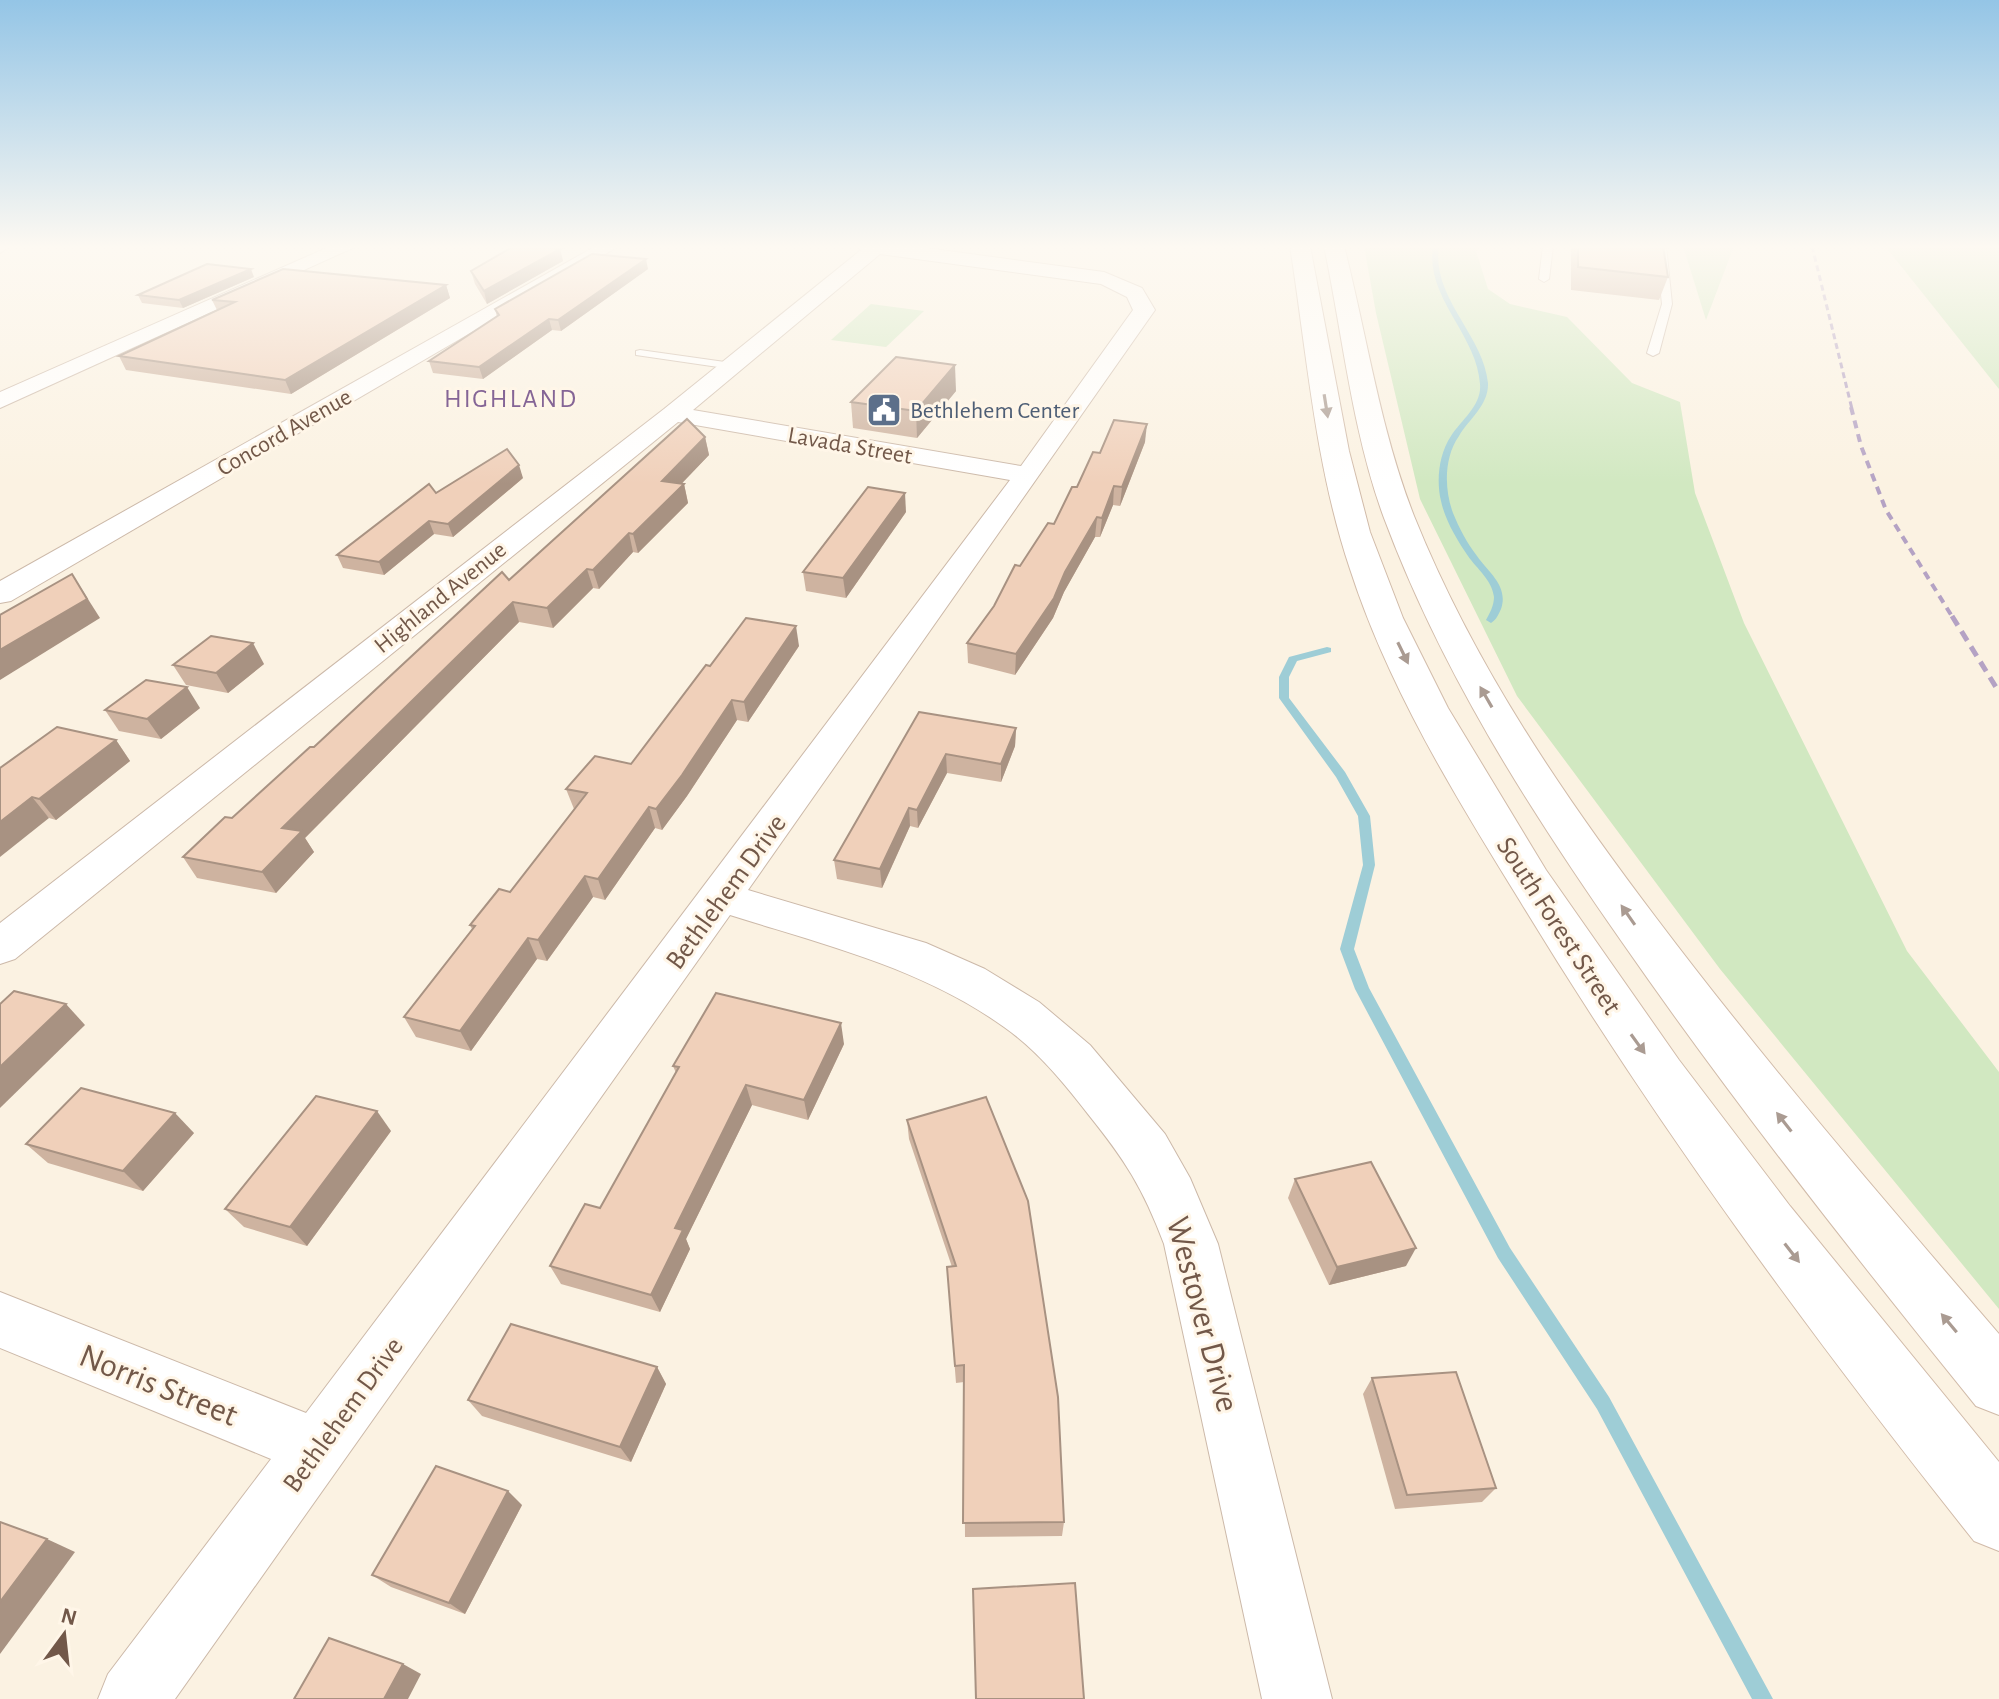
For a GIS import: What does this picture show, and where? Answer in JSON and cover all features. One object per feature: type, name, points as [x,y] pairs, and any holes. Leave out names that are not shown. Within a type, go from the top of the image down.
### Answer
[{"type":"street","points":[[0,401],[170,325]]},
{"type":"street","name":"Concord Avenue","points":[[0,594],[471,325]]},
{"type":"street","name":"Highland Avenue","points":[[0,947],[781,325]]},
{"type":"street","name":"Bethlehem Drive","points":[[133,1699],[721,897],[1135,325]]},
{"type":"street","name":"South Forest Street","points":[[1313,325],[1333,454],[1368,574],[1401,650],[1447,741],[1514,857],[1626,1026],[1740,1187],[1928,1430],[1999,1516]]},
{"type":"street","points":[[1352,325],[1381,457],[1397,511],[1422,575],[1459,649],[1510,738],[1582,851],[1682,991],[1820,1168],[1999,1383]]},
{"type":"street","name":"Lavada Street","points":[[673,414],[1028,475]]},
{"type":"street","name":"Westover Drive","points":[[721,897],[911,955],[969,981],[1023,1015],[1073,1059],[1147,1150],[1172,1195],[1191,1244],[1297,1699]]},
{"type":"street","name":"Norris Street","points":[[0,1320],[318,1448]]},
{"type":"lane","points":[[1653,353],[1661,325]]},
{"type":"lane","points":[[640,353],[732,366]]},
{"type":"green space","points":[[847,325],[909,325],[886,347],[831,340]]},
{"type":"green space","points":[[1379,325],[1575,325],[1632,383],[1680,402],[1695,493],[1744,623],[1907,951],[1999,1072],[1999,1309],[1720,969],[1517,696],[1420,499]]},
{"type":"green space","points":[[1948,325],[1999,325],[1999,389]]},
{"type":"building","points":[[185,325],[378,325],[285,380],[119,356]]},
{"type":"building","points":[[483,325],[540,325],[479,367],[429,361]]},
{"type":"building","points":[[896,357],[955,365],[916,411],[851,402]]},
{"type":"building","points":[[687,419],[705,437],[662,481],[684,484],[633,534],[629,533],[593,570],[587,569],[547,608],[513,602],[282,828],[302,831],[262,872],[183,857],[225,817],[232,818],[310,747],[314,747],[502,572],[509,580]]},
{"type":"building","points":[[1114,420],[1147,424],[1122,487],[1114,486],[1102,518],[1097,517],[1065,572],[1054,598],[1016,654],[967,643],[994,606],[1015,565],[1020,566],[1048,523],[1054,524],[1072,487],[1077,487],[1093,452],[1100,453]]},
{"type":"building","points":[[507,449],[519,465],[448,524],[429,521],[379,562],[337,555],[429,484],[436,493]]},
{"type":"building","points":[[868,487],[905,493],[843,578],[803,572]]},
{"type":"building","points":[[72,574],[87,599],[0,650],[0,615]]},
{"type":"building","points":[[746,618],[796,626],[744,702],[732,700],[682,775],[656,809],[649,807],[598,879],[585,876],[538,940],[528,938],[460,1031],[404,1017],[475,926],[470,925],[499,889],[510,892],[587,793],[566,789],[595,756],[631,764]]},
{"type":"building","points":[[211,636],[253,643],[216,673],[173,665]]},
{"type":"building","points":[[146,680],[187,687],[147,719],[105,710]]},
{"type":"building","points":[[919,712],[1016,728],[1001,764],[946,754],[917,810],[909,808],[880,869],[834,860]]},
{"type":"building","points":[[57,727],[116,740],[39,799],[32,797],[0,822],[0,768]]},
{"type":"building","points":[[14,991],[66,1004],[0,1067],[0,1004]]},
{"type":"building","points":[[716,993],[841,1023],[804,1100],[746,1085],[675,1228],[683,1230],[651,1295],[550,1266],[585,1204],[600,1208],[679,1067],[673,1066]]},
{"type":"building","points":[[81,1088],[175,1113],[123,1171],[26,1144]]},
{"type":"building","points":[[316,1096],[377,1111],[290,1227],[225,1209]]},
{"type":"building","points":[[986,1097],[1028,1201],[1058,1397],[1064,1522],[963,1523],[964,1365],[955,1366],[947,1267],[956,1266],[907,1120]]},
{"type":"building","points":[[1371,1162],[1416,1248],[1337,1267],[1295,1179]]},
{"type":"building","points":[[511,1324],[657,1367],[620,1447],[468,1400]]},
{"type":"building","points":[[1456,1372],[1496,1488],[1407,1495],[1372,1378]]},
{"type":"building","points":[[436,1466],[508,1491],[449,1603],[372,1575]]},
{"type":"building","points":[[0,1522],[47,1539],[0,1602]]},
{"type":"building","points":[[1075,1583],[1084,1699],[976,1699],[973,1589]]},
{"type":"building","points":[[329,1638],[403,1664],[384,1699],[294,1699]]},
{"type":"waterway","points":[[1460,325],[1481,368],[1484,383],[1481,401],[1449,446],[1444,466],[1444,495],[1462,540],[1496,588],[1498,603],[1491,620]]},
{"type":"waterway","points":[[1327,650],[1293,659],[1284,677],[1284,698],[1341,775],[1364,816],[1369,865],[1347,949],[1362,989],[1504,1253],[1603,1403],[1763,1699]]},
{"type":"railway","points":[[1831,325],[1852,409]]},
{"type":"railway","points":[[1851,407],[1861,446],[1886,510],[1953,618]]},
{"type":"railway","points":[[1952,616],[1999,692]]},
{"type":"place","name":"Bethlehem Center","points":[[884,410]]},
{"type":"district","name":"HIGHLAND","points":[[511,398]]}]
